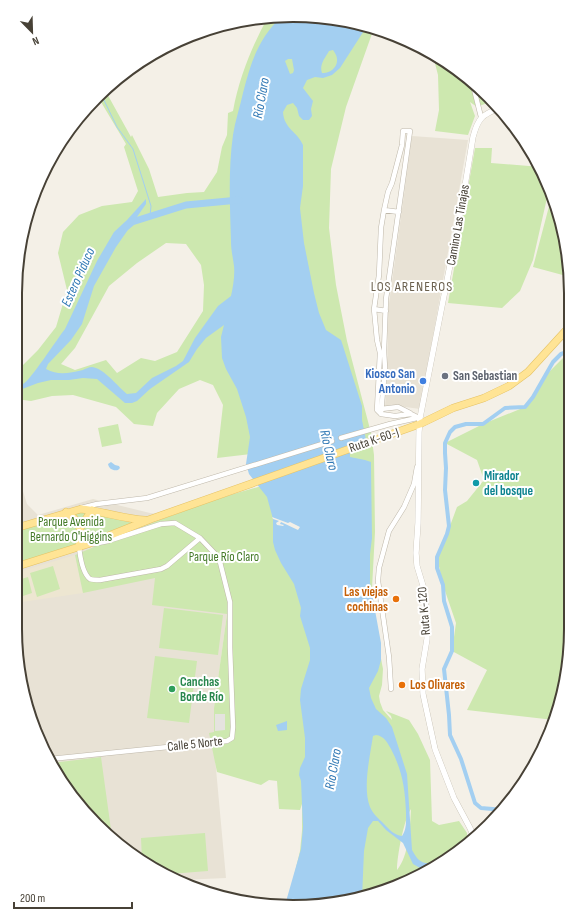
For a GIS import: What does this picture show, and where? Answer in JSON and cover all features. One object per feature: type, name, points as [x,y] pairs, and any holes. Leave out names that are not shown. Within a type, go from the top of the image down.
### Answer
[{"type":"main road","name":"Ruta K-60-J","points":[[22,565],[88,544],[153,518],[410,427],[419,420],[498,392],[519,380],[542,358],[564,333]]},
{"type":"main road","points":[[22,526],[66,512],[94,507],[135,519],[153,518]]},
{"type":"main road","points":[[80,528],[94,507]]},
{"type":"main road","points":[[66,512],[74,518],[80,528],[79,547]]},
{"type":"street","points":[[475,91],[481,117],[494,111]]},
{"type":"street","name":"Camino Las Tinajas","points":[[419,420],[462,204],[475,127],[481,117]]},
{"type":"street","points":[[403,131],[410,131],[386,299],[384,351],[385,368],[380,411],[380,353],[377,340],[374,309],[378,287],[384,210],[404,138],[403,131]]},
{"type":"street","points":[[384,210],[399,212]]},
{"type":"street","points":[[374,309],[386,311]]},
{"type":"street","points":[[380,411],[398,407],[419,420]]},
{"type":"street","points":[[380,411],[395,416],[411,414]]},
{"type":"street","points":[[341,438],[409,419],[419,420]]},
{"type":"street","name":"Ruta K-120","points":[[419,420],[418,523],[416,553],[417,566],[424,589],[428,623],[422,668],[423,694],[435,749],[454,798],[472,833]]},
{"type":"street","points":[[94,507],[147,498],[332,441]]},
{"type":"street","points":[[391,689],[389,657],[378,581],[379,568],[389,530],[404,507],[414,484],[419,454]]},
{"type":"street","points":[[79,547],[86,575],[93,580],[100,580],[167,566],[202,540],[180,525],[170,522],[101,543],[88,544]]},
{"type":"street","name":"Calle 5 Norte","points":[[55,758],[227,741],[232,738],[233,721],[229,597],[219,558],[202,540]]},
{"type":"shaded area","points":[[412,136],[468,140],[420,409],[398,406],[385,407],[388,311]]},
{"type":"shaded area","points":[[22,488],[27,504],[38,515],[93,499],[150,513],[175,517],[227,614],[214,709],[214,747],[226,878],[190,880],[157,864],[128,844],[101,821],[89,808],[68,780],[50,749],[36,716],[24,664],[22,629]]},
{"type":"shaded area","points":[[75,555],[83,593],[22,602],[22,571]]},
{"type":"shaded area","points":[[215,714],[225,714],[225,730],[215,731]]},
{"type":"green space","name":"Parque Río Claro","points":[[293,22],[328,24],[372,34],[346,107],[331,169],[329,228],[336,285],[347,341],[371,433],[374,455],[375,532],[371,607],[383,669],[382,685],[379,696],[383,710],[392,720],[391,716],[386,711],[409,720],[418,734],[430,760],[432,821],[439,825],[459,821],[467,833],[467,837],[458,844],[413,872],[380,886],[328,898],[288,900],[300,851],[302,804],[300,810],[279,809],[277,781],[269,780],[261,785],[217,772],[209,733],[214,732],[214,708],[227,614],[152,605],[155,578],[83,593],[75,555],[191,508],[262,486],[251,454],[217,458],[223,405],[213,385],[200,380],[179,389],[157,413],[153,426],[134,424],[116,407],[73,395],[52,396],[31,401],[22,400],[22,365],[38,350],[56,327],[67,290],[58,253],[63,232],[79,215],[102,206],[132,202],[138,191],[124,147],[126,144],[101,101],[108,95],[131,137],[132,135],[149,169],[158,197],[204,192],[217,172],[222,147],[227,135],[228,113],[233,111],[247,62],[265,24]],"holes":[[[166,243],[186,244],[201,265],[204,285],[203,311],[177,352],[155,361],[141,358],[117,373],[106,360],[75,370],[61,364],[75,348],[109,286],[137,263]],[[308,674],[304,725],[302,710]],[[411,809],[406,849],[404,857],[397,870],[401,838],[408,814]]]},
{"type":"green space","points":[[435,62],[458,78],[487,103],[477,107],[470,102],[475,116],[468,135],[435,131],[439,110],[438,75]]},
{"type":"green space","points":[[475,148],[492,148],[491,163],[532,166],[547,198],[533,260],[520,291],[502,308],[448,303]]},
{"type":"green space","points":[[549,205],[559,240],[563,275],[533,267]]},
{"type":"green space","points":[[564,357],[564,629],[562,664],[555,699],[549,719],[467,710],[487,670],[452,651],[456,623],[443,585],[437,557],[457,507],[467,501],[484,480],[477,460],[445,443],[483,424],[525,407],[548,373]]},
{"type":"green space","points":[[118,424],[122,443],[102,447],[98,428]]},
{"type":"green space","name":"Parque Avenida Bernardo O'Higgins","points":[[82,511],[133,523],[87,542],[22,563],[22,528]]},
{"type":"green space","points":[[53,566],[60,589],[37,597],[30,573]]},
{"type":"green space","points":[[28,577],[32,593],[23,596],[22,579]]},
{"type":"green space","name":"Canchas Borde Río","points":[[164,608],[223,615],[218,655],[159,648]]},
{"type":"green space","name":"Canchas Borde Río","points":[[155,656],[197,661],[189,723],[147,718]]},
{"type":"green space","points":[[101,757],[111,830],[89,808],[57,762]]},
{"type":"green space","points":[[205,833],[208,871],[176,873],[173,872],[142,854],[141,838]]},
{"type":"water","name":"Río Claro","points":[[293,22],[328,24],[364,31],[340,68],[332,75],[323,78],[315,77],[307,80],[303,88],[313,101],[311,109],[312,116],[309,120],[303,120],[299,116],[297,108],[293,103],[287,105],[283,112],[288,126],[303,145],[303,186],[300,208],[304,243],[319,313],[326,330],[341,340],[362,406],[362,420],[366,440],[350,448],[350,457],[371,462],[372,538],[370,554],[370,583],[381,643],[381,660],[378,671],[369,688],[371,698],[376,709],[386,718],[392,727],[407,774],[412,850],[420,861],[429,864],[420,868],[413,864],[403,843],[386,830],[378,821],[373,821],[368,828],[364,851],[362,891],[328,898],[293,900],[287,900],[301,849],[303,827],[301,781],[299,775],[300,768],[305,757],[305,738],[300,700],[301,689],[310,660],[310,648],[300,616],[301,608],[294,584],[275,550],[273,542],[273,519],[267,497],[249,474],[246,464],[250,437],[246,417],[237,389],[222,358],[221,337],[224,325],[206,338],[189,362],[150,389],[137,401],[132,403],[125,403],[97,379],[83,378],[51,380],[22,389],[22,384],[31,376],[65,329],[97,261],[114,232],[146,199],[146,204],[116,247],[94,286],[82,324],[71,340],[48,364],[46,369],[55,373],[64,373],[91,367],[97,368],[106,374],[127,394],[136,393],[152,378],[183,361],[195,338],[218,306],[231,296],[234,273],[231,245],[230,188],[230,162],[233,135],[249,71],[256,52],[267,33],[276,23]],"holes":[[[333,50],[336,54],[337,62],[335,68],[322,73],[321,67],[329,51]],[[292,59],[294,70],[293,73],[290,74],[285,61]],[[376,735],[383,738],[391,749],[404,787],[406,821],[402,836],[397,835],[390,830],[376,816],[370,807],[368,800],[368,766],[373,736]]]},
{"type":"water","points":[[111,462],[120,468],[118,470],[114,470],[109,467],[108,464]]},
{"type":"water","points":[[287,721],[287,730],[278,731],[276,725]]},
{"type":"pier","points":[[272,517],[288,523],[290,522],[300,527],[298,530],[281,522],[280,524],[284,525],[283,526],[277,525],[276,523],[279,521],[273,519]]},
{"type":"waterway","points":[[103,99],[117,127],[133,149],[151,206],[150,216]]},
{"type":"waterway","name":"Estero Piduco","points":[[126,227],[132,222],[186,205],[239,200]]},
{"type":"waterway","points":[[496,809],[481,808],[475,803],[461,759],[450,735],[444,669],[452,651],[452,627],[444,601],[443,585],[437,568],[437,557],[449,526],[445,490],[445,443],[450,432],[455,427],[466,424],[483,424],[505,408],[525,407],[533,397],[553,362],[564,353]]},
{"type":"place","name":"San Sebastian","points":[[445,376]]},
{"type":"place","name":"Kiosco San Antonio","points":[[423,381]]},
{"type":"place","name":"Mirador del bosque","points":[[476,483]]},
{"type":"place","name":"Las viejas cochinas","points":[[396,599]]},
{"type":"place","name":"Los Olivares","points":[[402,685]]},
{"type":"place","name":"Canchas Borde Río","points":[[172,689]]},
{"type":"district","name":"LOS ARENEROS","points":[[412,286]]}]
